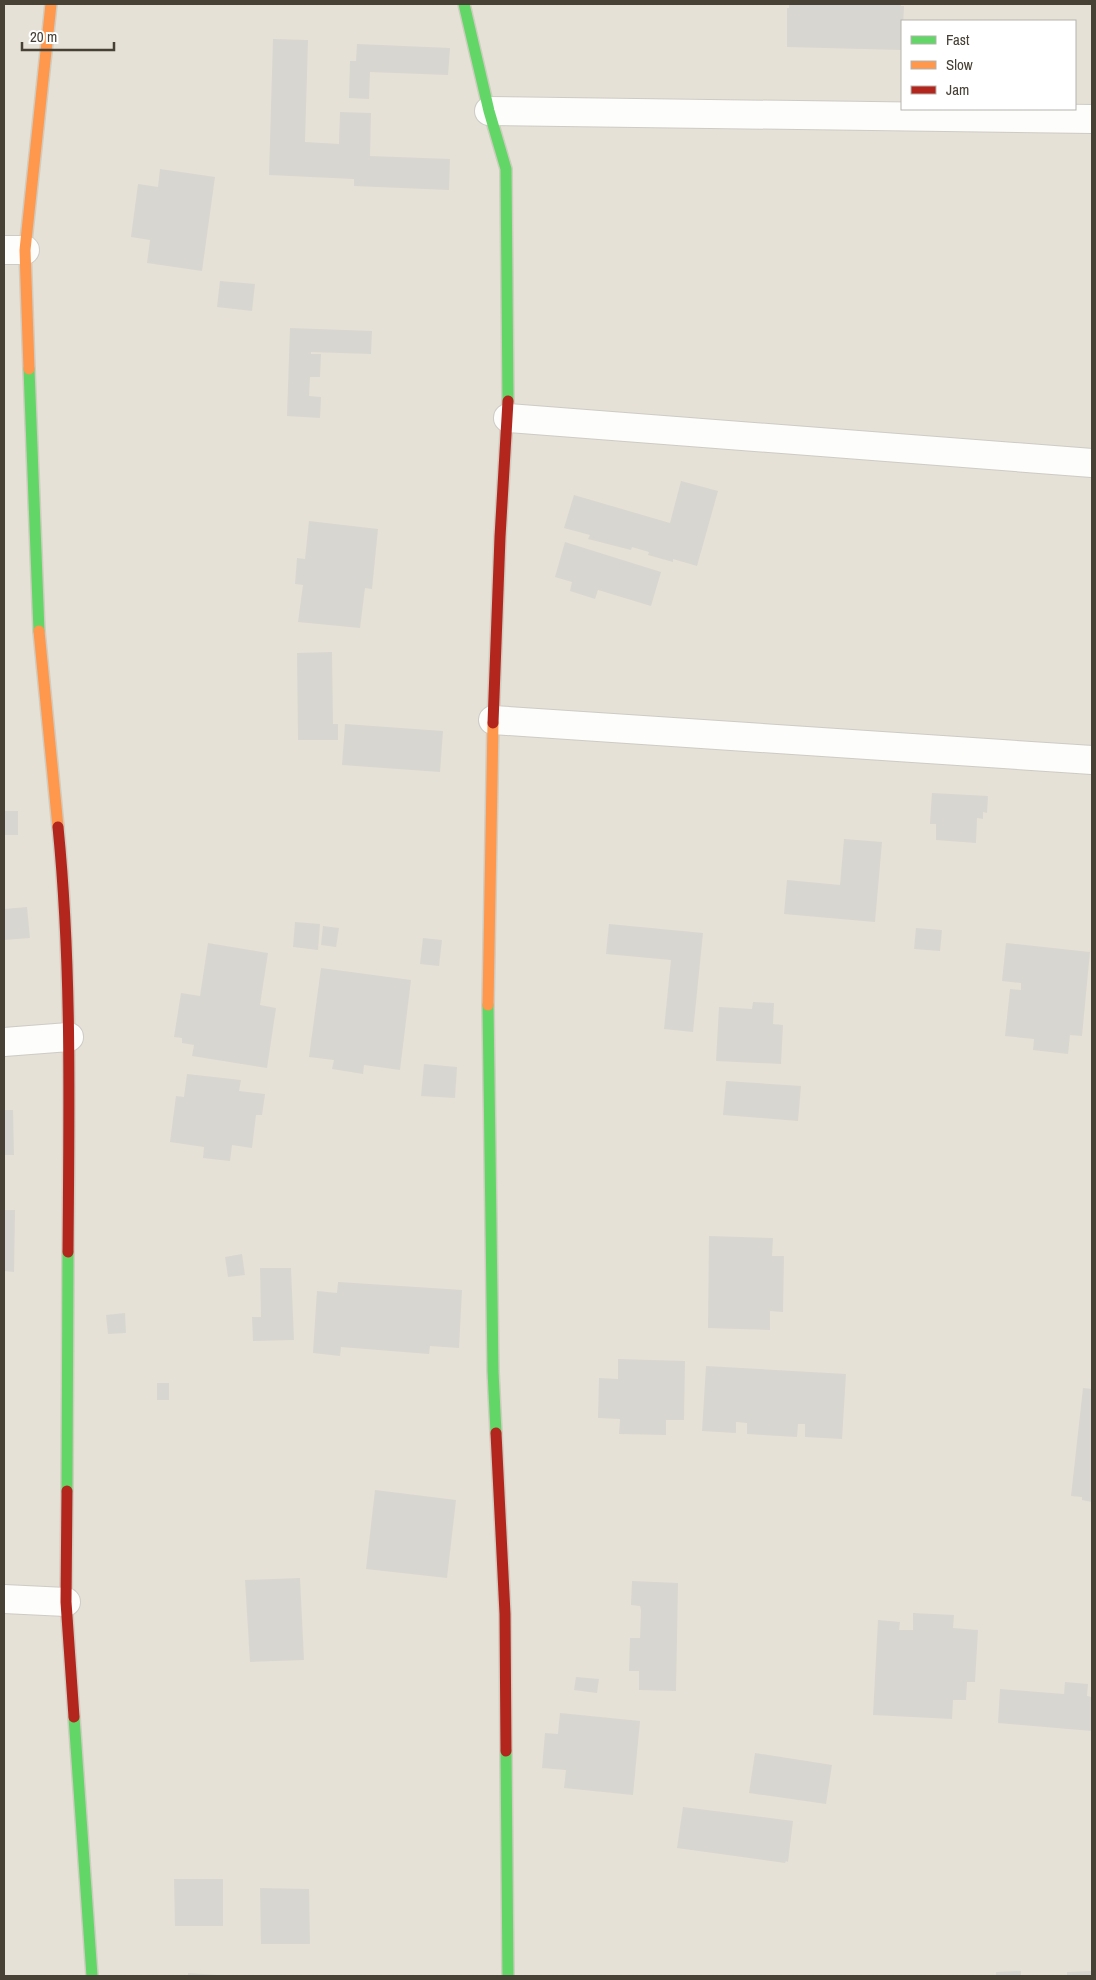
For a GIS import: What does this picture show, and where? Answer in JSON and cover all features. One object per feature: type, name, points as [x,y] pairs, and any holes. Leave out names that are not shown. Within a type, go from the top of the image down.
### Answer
[{"type":"street","points":[[50,4],[14,250],[38,616],[64,885],[68,1037],[66,1602],[92,1976]]},
{"type":"street","points":[[464,4],[488,111],[506,169],[508,418],[500,537],[493,720],[487,1032],[493,1371],[505,1614],[508,1976]]},
{"type":"street","points":[[488,111],[1092,119]]},
{"type":"street","points":[[508,418],[1092,463]]},
{"type":"street","points":[[493,720],[1092,760]]},
{"type":"street","points":[[4,1042],[68,1037]]},
{"type":"street","points":[[4,1598],[66,1602]]},
{"type":"shaded area","points":[[4,4],[1092,4],[1092,1976],[4,1976]]},
{"type":"building","points":[[789,4],[901,4],[901,6],[904,6],[903,20],[901,20],[901,50],[787,47],[787,8],[789,8]]},
{"type":"building","points":[[273,39],[308,40],[305,142],[339,144],[340,112],[371,113],[370,156],[450,159],[449,190],[354,186],[354,179],[269,175]]},
{"type":"building","points":[[357,44],[450,48],[448,75],[370,72],[369,99],[349,98],[350,61],[356,61]]},
{"type":"building","points":[[160,169],[215,177],[202,271],[147,263],[150,240],[131,237],[138,184],[158,187]]},
{"type":"building","points":[[220,281],[255,284],[252,311],[217,307]]},
{"type":"building","points":[[290,328],[372,331],[371,354],[311,352],[311,354],[321,354],[320,377],[310,377],[309,396],[321,397],[320,418],[287,416]]},
{"type":"building","points":[[681,481],[718,491],[697,566],[673,559],[673,562],[648,555],[649,552],[632,547],[631,550],[588,539],[590,535],[564,528],[574,495],[670,523]]},
{"type":"building","points":[[309,521],[378,529],[372,589],[365,588],[360,628],[298,622],[303,585],[295,584],[297,558],[305,559]]},
{"type":"building","points":[[565,542],[661,572],[651,606],[598,590],[595,599],[570,591],[572,582],[555,577]]},
{"type":"building","points":[[332,652],[333,724],[338,724],[338,740],[298,740],[297,653]]},
{"type":"building","points":[[345,724],[443,731],[440,772],[342,765]]},
{"type":"building","points":[[932,793],[988,796],[987,813],[983,812],[983,819],[977,818],[976,843],[936,840],[936,824],[930,824]]},
{"type":"building","points":[[4,811],[18,811],[18,835],[4,835]]},
{"type":"building","points":[[844,839],[882,842],[875,922],[784,914],[787,880],[840,885]]},
{"type":"building","points":[[27,907],[30,938],[4,940],[4,909]]},
{"type":"building","points":[[295,922],[320,924],[318,950],[293,947]]},
{"type":"building","points":[[609,924],[703,933],[693,1032],[664,1029],[671,960],[606,954]]},
{"type":"building","points":[[323,926],[339,928],[336,947],[321,945]]},
{"type":"building","points":[[916,928],[942,930],[940,951],[914,949]]},
{"type":"building","points":[[423,938],[442,940],[439,966],[420,964]]},
{"type":"building","points":[[208,943],[268,953],[260,1005],[276,1008],[267,1068],[192,1056],[194,1045],[182,1043],[182,1038],[174,1037],[181,993],[200,996]]},
{"type":"building","points":[[1006,943],[1090,952],[1082,1036],[1070,1035],[1068,1054],[1033,1050],[1034,1039],[1005,1036],[1010,989],[1021,990],[1021,983],[1002,981]]},
{"type":"building","points":[[321,968],[411,980],[400,1070],[364,1065],[363,1074],[332,1069],[334,1060],[309,1057]]},
{"type":"building","points":[[753,1002],[774,1003],[773,1024],[783,1025],[781,1064],[716,1061],[719,1007],[752,1009]]},
{"type":"building","points":[[424,1064],[457,1067],[455,1098],[421,1096]]},
{"type":"building","points":[[187,1074],[241,1080],[239,1091],[265,1094],[262,1115],[256,1115],[252,1148],[232,1145],[230,1161],[203,1158],[204,1147],[170,1142],[176,1096],[184,1097]]},
{"type":"building","points":[[726,1081],[801,1086],[798,1121],[723,1115]]},
{"type":"building","points":[[4,1110],[13,1110],[14,1155],[4,1155]]},
{"type":"building","points":[[4,1210],[15,1210],[14,1272],[4,1271]]},
{"type":"building","points":[[709,1236],[773,1238],[772,1256],[784,1256],[783,1312],[770,1311],[770,1330],[708,1328]]},
{"type":"building","points":[[242,1254],[245,1275],[228,1277],[225,1257]]},
{"type":"building","points":[[260,1268],[291,1268],[294,1340],[253,1341],[252,1317],[261,1317]]},
{"type":"building","points":[[338,1282],[462,1290],[459,1348],[430,1346],[429,1354],[341,1347],[340,1356],[313,1353],[317,1291],[337,1293]]},
{"type":"building","points":[[125,1313],[126,1333],[108,1334],[106,1315]]},
{"type":"building","points":[[618,1359],[685,1361],[684,1420],[666,1420],[666,1435],[619,1434],[620,1419],[598,1418],[599,1378],[618,1379]]},
{"type":"building","points":[[706,1366],[846,1374],[842,1439],[805,1437],[805,1424],[798,1424],[797,1437],[747,1434],[747,1423],[736,1422],[736,1433],[702,1431]]},
{"type":"building","points":[[157,1383],[169,1383],[169,1400],[157,1400]]},
{"type":"building","points":[[1083,1388],[1092,1389],[1092,1502],[1082,1500],[1082,1497],[1071,1496]]},
{"type":"building","points":[[375,1490],[456,1500],[447,1578],[366,1569]]},
{"type":"building","points":[[300,1578],[304,1660],[250,1662],[245,1580]]},
{"type":"building","points":[[632,1581],[678,1583],[676,1691],[639,1690],[639,1671],[629,1671],[630,1638],[640,1638],[641,1610],[640,1606],[631,1605]]},
{"type":"building","points":[[913,1613],[954,1615],[953,1628],[978,1630],[975,1682],[967,1682],[966,1700],[953,1700],[952,1719],[873,1715],[878,1620],[900,1622],[899,1630],[913,1630]]},
{"type":"building","points":[[576,1677],[599,1679],[597,1693],[574,1690]]},
{"type":"building","points":[[1065,1682],[1088,1684],[1087,1696],[1092,1697],[1092,1731],[998,1723],[1000,1689],[1064,1694]]},
{"type":"building","points":[[560,1713],[640,1721],[633,1795],[564,1788],[566,1770],[542,1768],[545,1733],[558,1734]]},
{"type":"building","points":[[755,1753],[832,1765],[826,1804],[749,1793]]},
{"type":"building","points":[[683,1807],[793,1821],[788,1862],[677,1848]]},
{"type":"building","points":[[174,1879],[223,1879],[223,1926],[175,1926]]},
{"type":"building","points":[[260,1888],[309,1889],[310,1944],[261,1944]]},
{"type":"building","points":[[1021,1971],[1021,1976],[996,1976],[996,1972]]},
{"type":"building","points":[[1092,1971],[1092,1976],[1067,1976],[1067,1972]]},
{"type":"building","points":[[188,1973],[218,1975],[218,1976],[188,1976]]},
{"type":"traffic: fast","points":[[464,4],[489,111],[506,169],[508,401]]},
{"type":"traffic: fast","points":[[29,369],[39,631]]},
{"type":"traffic: fast","points":[[488,1005],[493,1371],[496,1433]]},
{"type":"traffic: fast","points":[[67,1491],[68,1252]]},
{"type":"traffic: fast","points":[[74,1717],[92,1976]]},
{"type":"traffic: fast","points":[[506,1751],[508,1976]]},
{"type":"traffic: slow","points":[[29,369],[25,250],[51,4]]},
{"type":"traffic: slow","points":[[39,631],[58,827]]},
{"type":"traffic: slow","points":[[488,1005],[493,723]]},
{"type":"traffic: jam","points":[[493,723],[500,537],[508,401]]},
{"type":"traffic: jam","points":[[58,827],[68,986],[68,1252]]},
{"type":"traffic: jam","points":[[496,1433],[505,1614],[506,1751]]},
{"type":"traffic: jam","points":[[67,1491],[66,1602],[74,1717]]}]
